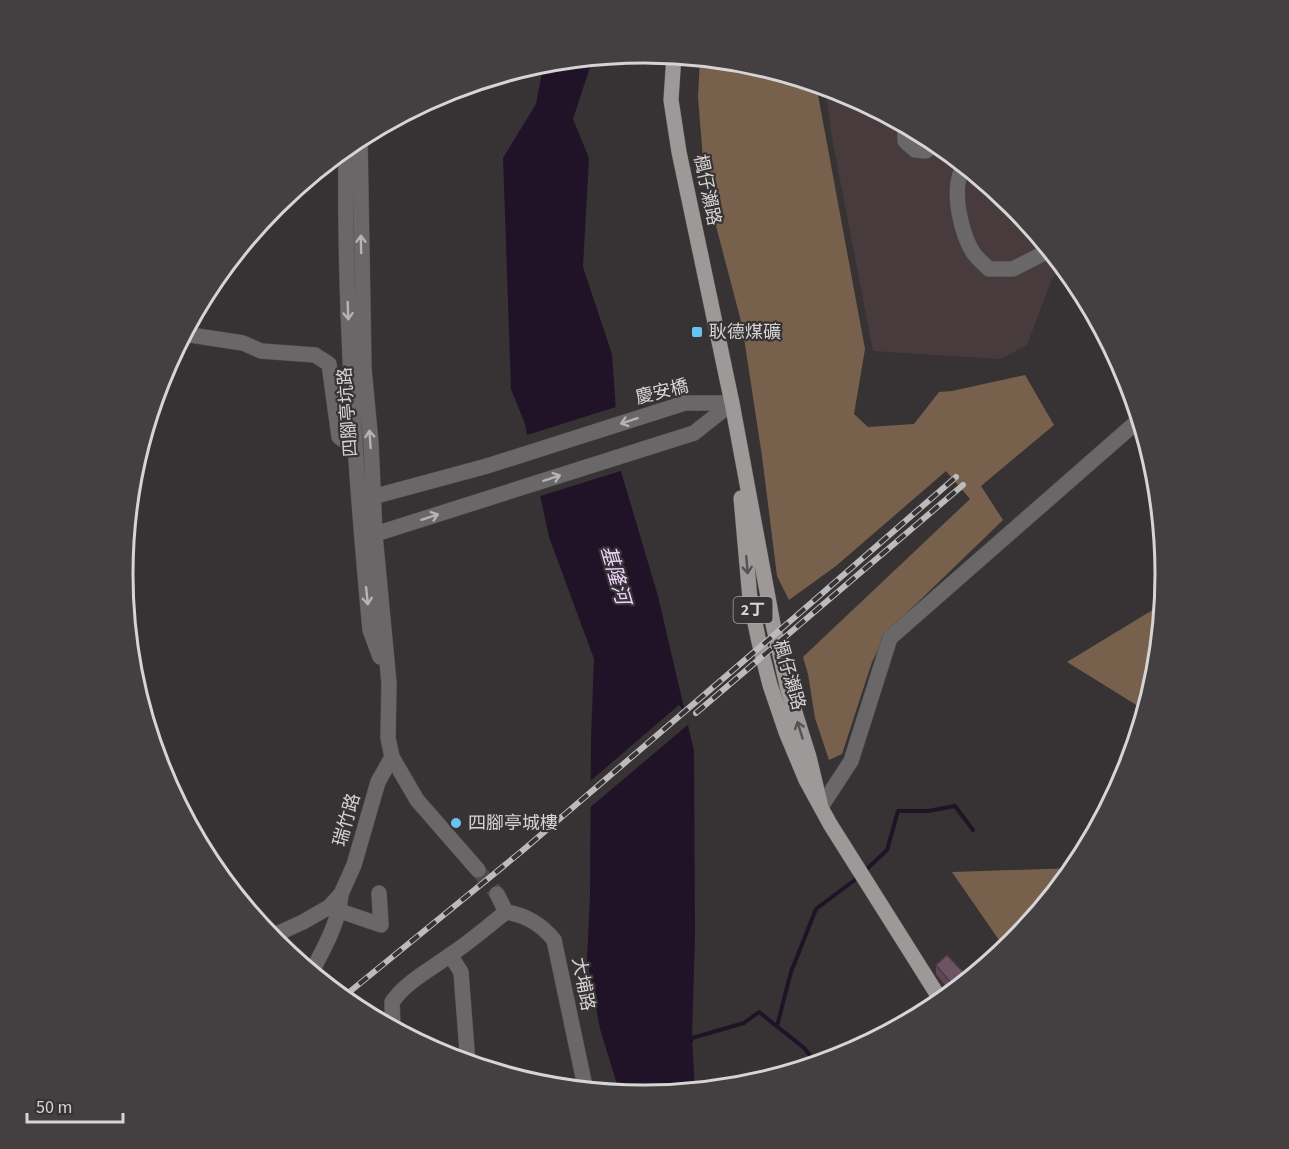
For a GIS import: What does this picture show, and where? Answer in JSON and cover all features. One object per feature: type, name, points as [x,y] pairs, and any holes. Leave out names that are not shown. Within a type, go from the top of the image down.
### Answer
[{"type":"main road","name":"楓仔瀨路","points":[[673,64],[671,100],[679,152],[732,403],[773,624],[788,690],[809,757],[821,807],[937,994]]},
{"type":"street","points":[[906,135],[906,141],[915,150],[926,151],[928,149]]},
{"type":"street","name":"四腳亭坑路","points":[[360,149],[364,369],[371,443],[365,499]]},
{"type":"street","name":"四腳亭坑路","points":[[346,159],[348,317],[354,447],[365,499],[368,536],[389,683],[388,738],[392,757]]},
{"type":"street","points":[[960,172],[957,201],[963,230],[974,254],[989,268],[1013,269],[1043,254]]},
{"type":"street","points":[[193,335],[243,343],[261,351],[315,355],[329,364],[339,437],[354,447]]},
{"type":"street","name":"慶安橋","points":[[365,499],[487,466],[685,403],[732,403]]},
{"type":"street","points":[[368,536],[694,433],[732,403]]},
{"type":"street","points":[[821,807],[851,761],[890,638],[1134,425]]},
{"type":"street","points":[[392,757],[417,800],[478,870]]},
{"type":"street","name":"瑞竹路","points":[[280,933],[329,907],[341,894],[354,865],[378,782],[392,757]]},
{"type":"street","points":[[340,911],[381,925],[379,893]]},
{"type":"street","name":"瑞竹路","points":[[315,965],[340,911],[341,894]]},
{"type":"street","points":[[393,1019],[392,1002],[398,993],[506,912],[497,894]]},
{"type":"street","name":"大埔路","points":[[506,912],[518,914],[534,922],[547,931],[554,940],[584,1083]]},
{"type":"street","points":[[450,955],[461,972],[467,1054]]},
{"type":"shaded area","points":[[700,66],[777,80],[818,93],[865,349],[854,414],[868,427],[914,424],[939,392],[1025,375],[1054,425],[981,486],[1003,520],[887,632],[872,662],[842,754],[829,760],[815,718],[803,657],[970,499],[946,471],[836,566],[789,600],[777,576],[742,325],[705,184],[698,97]]},
{"type":"shaded area","points":[[826,97],[871,116],[929,149],[982,190],[1029,237],[1057,273],[1051,281],[1027,345],[1000,359],[873,351],[832,138]]},
{"type":"shaded area","points":[[1155,609],[1152,641],[1139,707],[1067,662]]},
{"type":"shaded area","points":[[1063,868],[1029,912],[1000,942],[952,872]]},
{"type":"water","name":"基隆河","points":[[590,66],[573,119],[589,158],[583,267],[612,354],[620,468],[658,596],[694,751],[695,935],[692,1038],[695,1083],[617,1085],[600,1029],[587,959],[594,659],[549,537],[525,424],[511,389],[503,158],[536,104],[542,74]]},
{"type":"pier","points":[[619,406],[624,470],[537,497],[524,436]]},
{"type":"pier","points":[[679,705],[689,716],[690,723],[587,810],[588,783]]},
{"type":"building","points":[[947,955],[964,973],[951,983],[936,965]]},
{"type":"waterway","points":[[867,869],[887,850],[898,811],[928,811],[955,806],[973,830]]},
{"type":"waterway","points":[[777,1026],[791,972],[816,909],[856,879]]},
{"type":"waterway","points":[[691,1041],[692,1038],[744,1023],[759,1012],[804,1048],[812,1058]]},
{"type":"tunnel","points":[[478,870],[497,894]]},
{"type":"railway","points":[[349,992],[522,851],[956,477]]},
{"type":"railway","points":[[696,713],[963,485]]},
{"type":"place","name":"耿德煤礦","points":[[697,332]]},
{"type":"place","name":"四腳亭城樓","points":[[456,823]]}]
